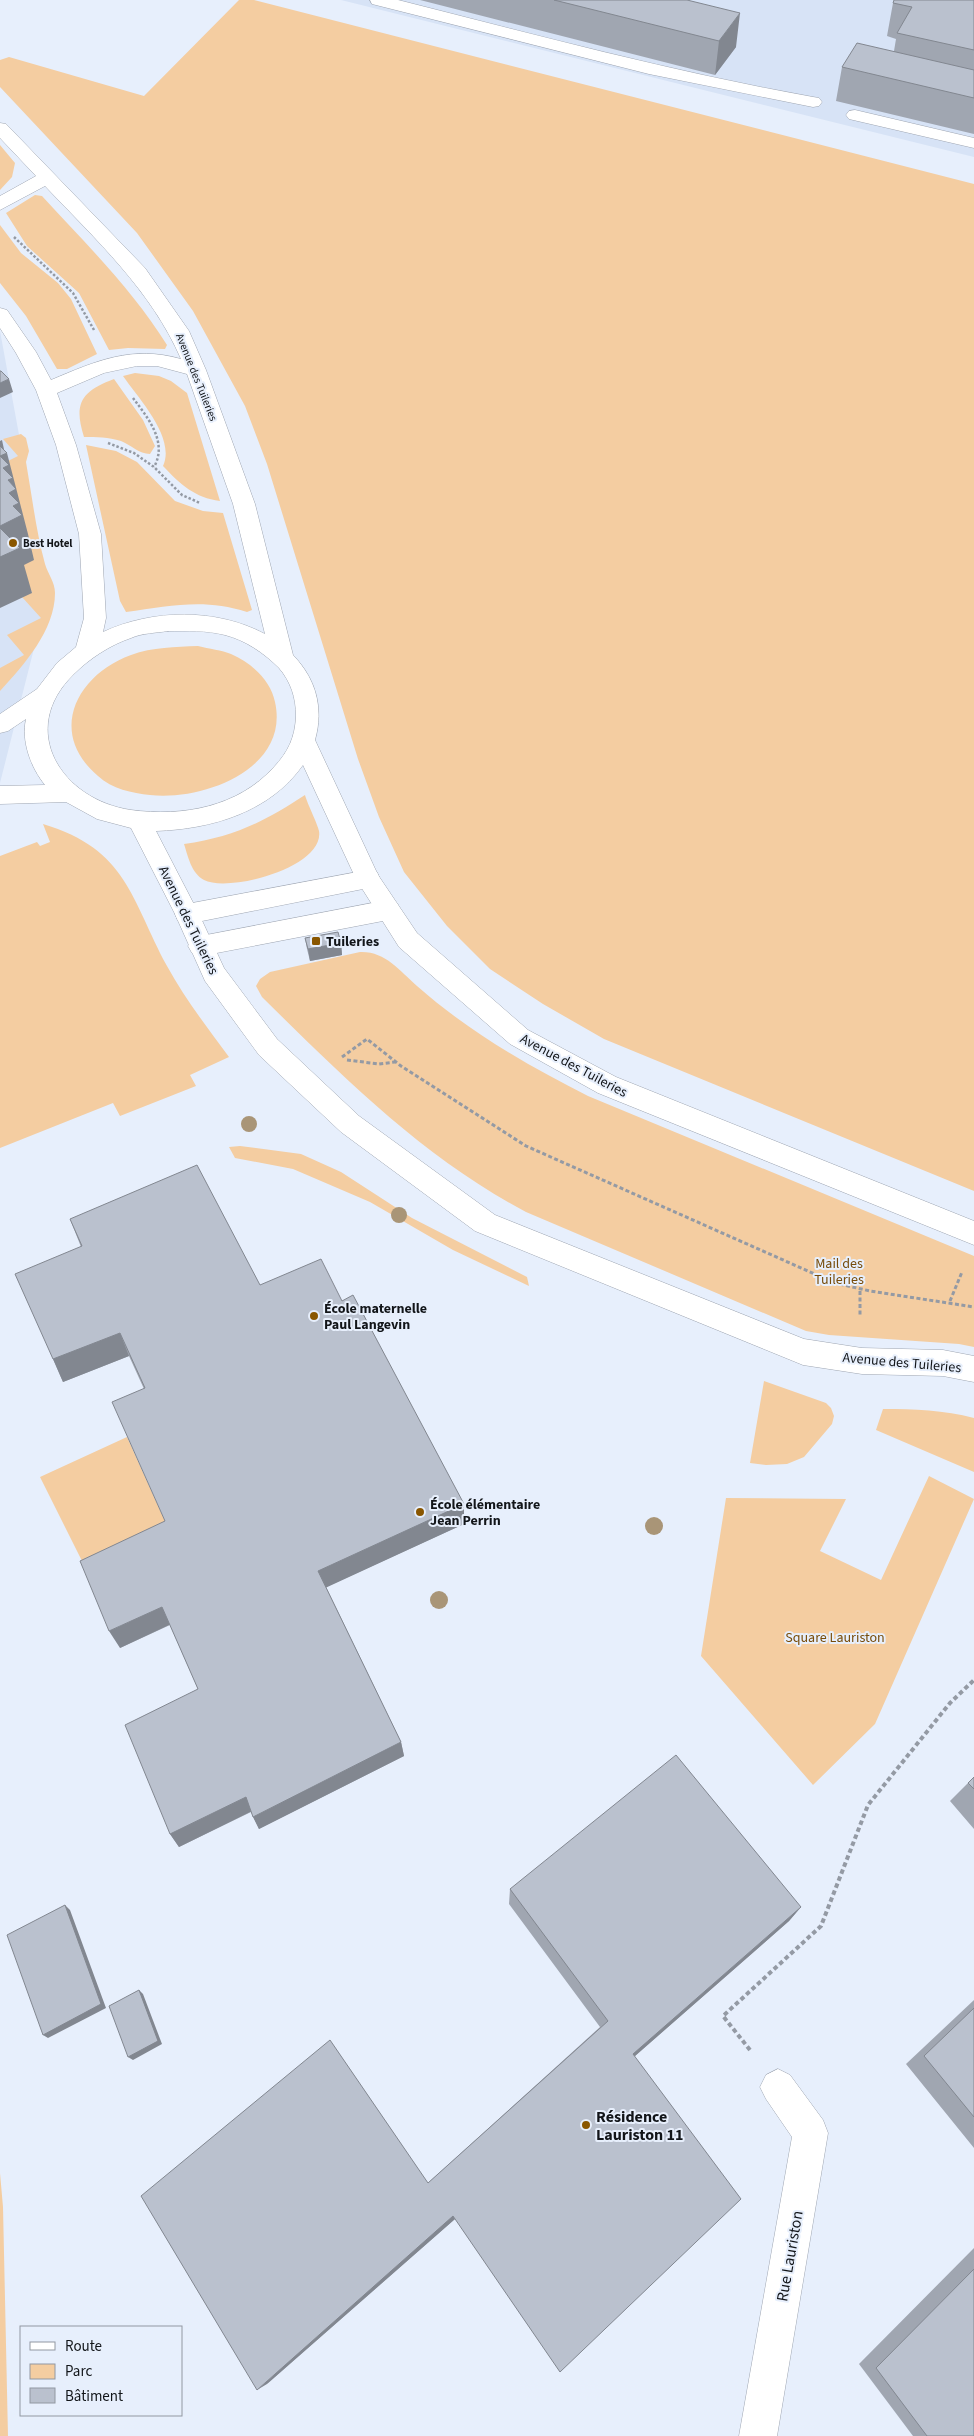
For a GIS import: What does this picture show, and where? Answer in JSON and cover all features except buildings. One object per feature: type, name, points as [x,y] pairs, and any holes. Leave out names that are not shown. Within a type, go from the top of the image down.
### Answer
[{"type":"street","points":[[378,0],[611,60],[754,92],[813,102]]},
{"type":"street","points":[[855,115],[974,144]]},
{"type":"street","name":"Avenue des Tuileries","points":[[0,128],[138,272],[157,296],[179,331],[196,370],[244,504],[282,656]]},
{"type":"street","points":[[0,204],[48,177]]},
{"type":"street","points":[[0,314],[26,352],[46,390],[66,445],[90,534],[95,618],[87,650]]},
{"type":"street","points":[[46,390],[112,364],[132,360],[152,359],[196,370]]},
{"type":"street","points":[[168,623],[211,624],[251,636],[282,656],[302,681],[309,710],[304,741],[291,765],[270,786],[242,804],[210,816],[174,822],[139,820],[100,811],[68,793],[48,772],[37,746],[36,720],[45,695],[62,670],[87,650],[125,632],[168,623]]},
{"type":"street","points":[[0,725],[45,695]]},
{"type":"street","name":"Avenue des Tuileries","points":[[304,741],[368,879],[408,940],[519,1037],[607,1085],[974,1233]]},
{"type":"street","points":[[0,795],[68,793]]},
{"type":"street","name":"Avenue des Tuileries","points":[[139,820],[187,914],[214,974],[278,1056],[350,1124],[485,1223],[803,1352],[862,1361],[943,1363],[974,1368]]},
{"type":"street","points":[[187,914],[368,879]]},
{"type":"street","points":[[201,946],[388,910]]},
{"type":"street","name":"Rue Lauriston","points":[[758,2436],[810,2133],[778,2086]]},
{"type":"path","points":[[66,445],[90,441],[110,443],[134,453],[154,467],[182,496],[202,504],[221,508],[244,504]]},
{"type":"path","points":[[396,1062],[379,1064],[339,1058],[367,1039],[396,1062],[526,1146],[835,1283],[871,1293],[974,1306]]},
{"type":"path","points":[[778,2086],[723,2016],[821,1926],[868,1805],[950,1703],[974,1680]]},
{"type":"shaded area","points":[[341,0],[974,0],[974,157]]},
{"type":"shaded area","points":[[0,331],[48,593],[0,783]]},
{"type":"green space","points":[[239,0],[254,0],[974,184],[974,1191],[604,1039],[543,1004],[490,969],[447,926],[404,872],[379,817],[358,759],[267,464],[245,406],[193,311],[137,233],[0,87],[0,60],[9,57],[144,96]]},
{"type":"green space","points":[[0,145],[15,163],[12,177],[0,190]]},
{"type":"green space","points":[[35,195],[42,196],[124,286],[167,345],[165,349],[128,348],[109,350],[79,293],[27,246],[6,213]]},
{"type":"green space","points":[[0,225],[21,253],[58,283],[71,299],[97,354],[67,369],[57,369],[26,316],[0,283]]},
{"type":"green space","points":[[135,373],[159,376],[171,381],[187,393],[220,501],[203,497],[188,489],[163,466],[166,455],[160,431],[146,407],[123,376]]},
{"type":"green space","points":[[114,379],[143,420],[155,446],[150,454],[142,453],[116,440],[84,437],[80,415],[80,407],[83,400],[94,388]]},
{"type":"green space","points":[[21,434],[26,438],[29,451],[26,462],[42,552],[55,589],[54,607],[44,633],[36,646],[19,670],[0,691],[0,668],[24,655],[7,635],[41,618],[22,597],[32,592],[11,571],[0,465],[18,456],[3,439]]},
{"type":"green space","points":[[86,445],[116,451],[137,462],[175,501],[203,511],[223,513],[252,610],[247,612],[216,605],[187,604],[126,612],[120,601]]},
{"type":"green space","points":[[198,646],[224,651],[239,658],[265,680],[275,702],[276,725],[269,746],[256,762],[238,776],[217,786],[194,792],[150,795],[129,792],[110,784],[98,776],[83,759],[74,742],[72,724],[75,707],[83,691],[95,676],[112,664],[131,655],[156,649]]},
{"type":"green space","points":[[305,795],[319,831],[317,844],[307,856],[292,866],[253,880],[216,883],[204,880],[196,873],[184,844],[218,837],[248,827],[262,821]]},
{"type":"green space","points":[[43,824],[71,835],[93,847],[110,862],[134,898],[174,978],[229,1057],[190,1075],[196,1086],[120,1116],[113,1103],[0,1148],[0,856],[37,842],[40,846],[50,842]]},
{"type":"green space","name":"Mail des Tuileries","points":[[360,952],[384,958],[478,1033],[521,1060],[588,1096],[974,1256],[974,1347],[959,1344],[829,1335],[806,1331],[526,1212],[489,1191],[419,1141],[354,1086],[262,997],[256,986],[260,979],[270,972]]},
{"type":"green space","points":[[240,1146],[301,1154],[341,1172],[412,1218],[527,1277],[529,1286],[453,1250],[370,1202],[293,1169],[235,1158],[229,1147]]},
{"type":"green space","points":[[764,1381],[826,1403],[831,1408],[834,1416],[832,1424],[804,1457],[787,1464],[766,1465],[750,1463]]},
{"type":"green space","points":[[883,1409],[929,1410],[974,1418],[974,1472],[876,1430]]},
{"type":"green space","points":[[127,1437],[174,1541],[91,1579],[40,1477]]},
{"type":"green space","name":"Square Lauriston","points":[[929,1476],[974,1499],[875,1724],[813,1785],[701,1656],[726,1498],[846,1499],[820,1551],[881,1580]]},
{"type":"green space","points":[[0,2173],[3,2207],[8,2436],[0,2436]]},
{"type":"place","name":"Best Hotel","points":[[13,543]]},
{"type":"place","name":"Tuileries","points":[[316,941]]},
{"type":"place","name":"École maternelle Paul Langevin","points":[[314,1316]]},
{"type":"place","name":"École élémentaire Jean Perrin","points":[[420,1512]]},
{"type":"place","name":"Résidence Lauriston 11","points":[[586,2125]]}]
